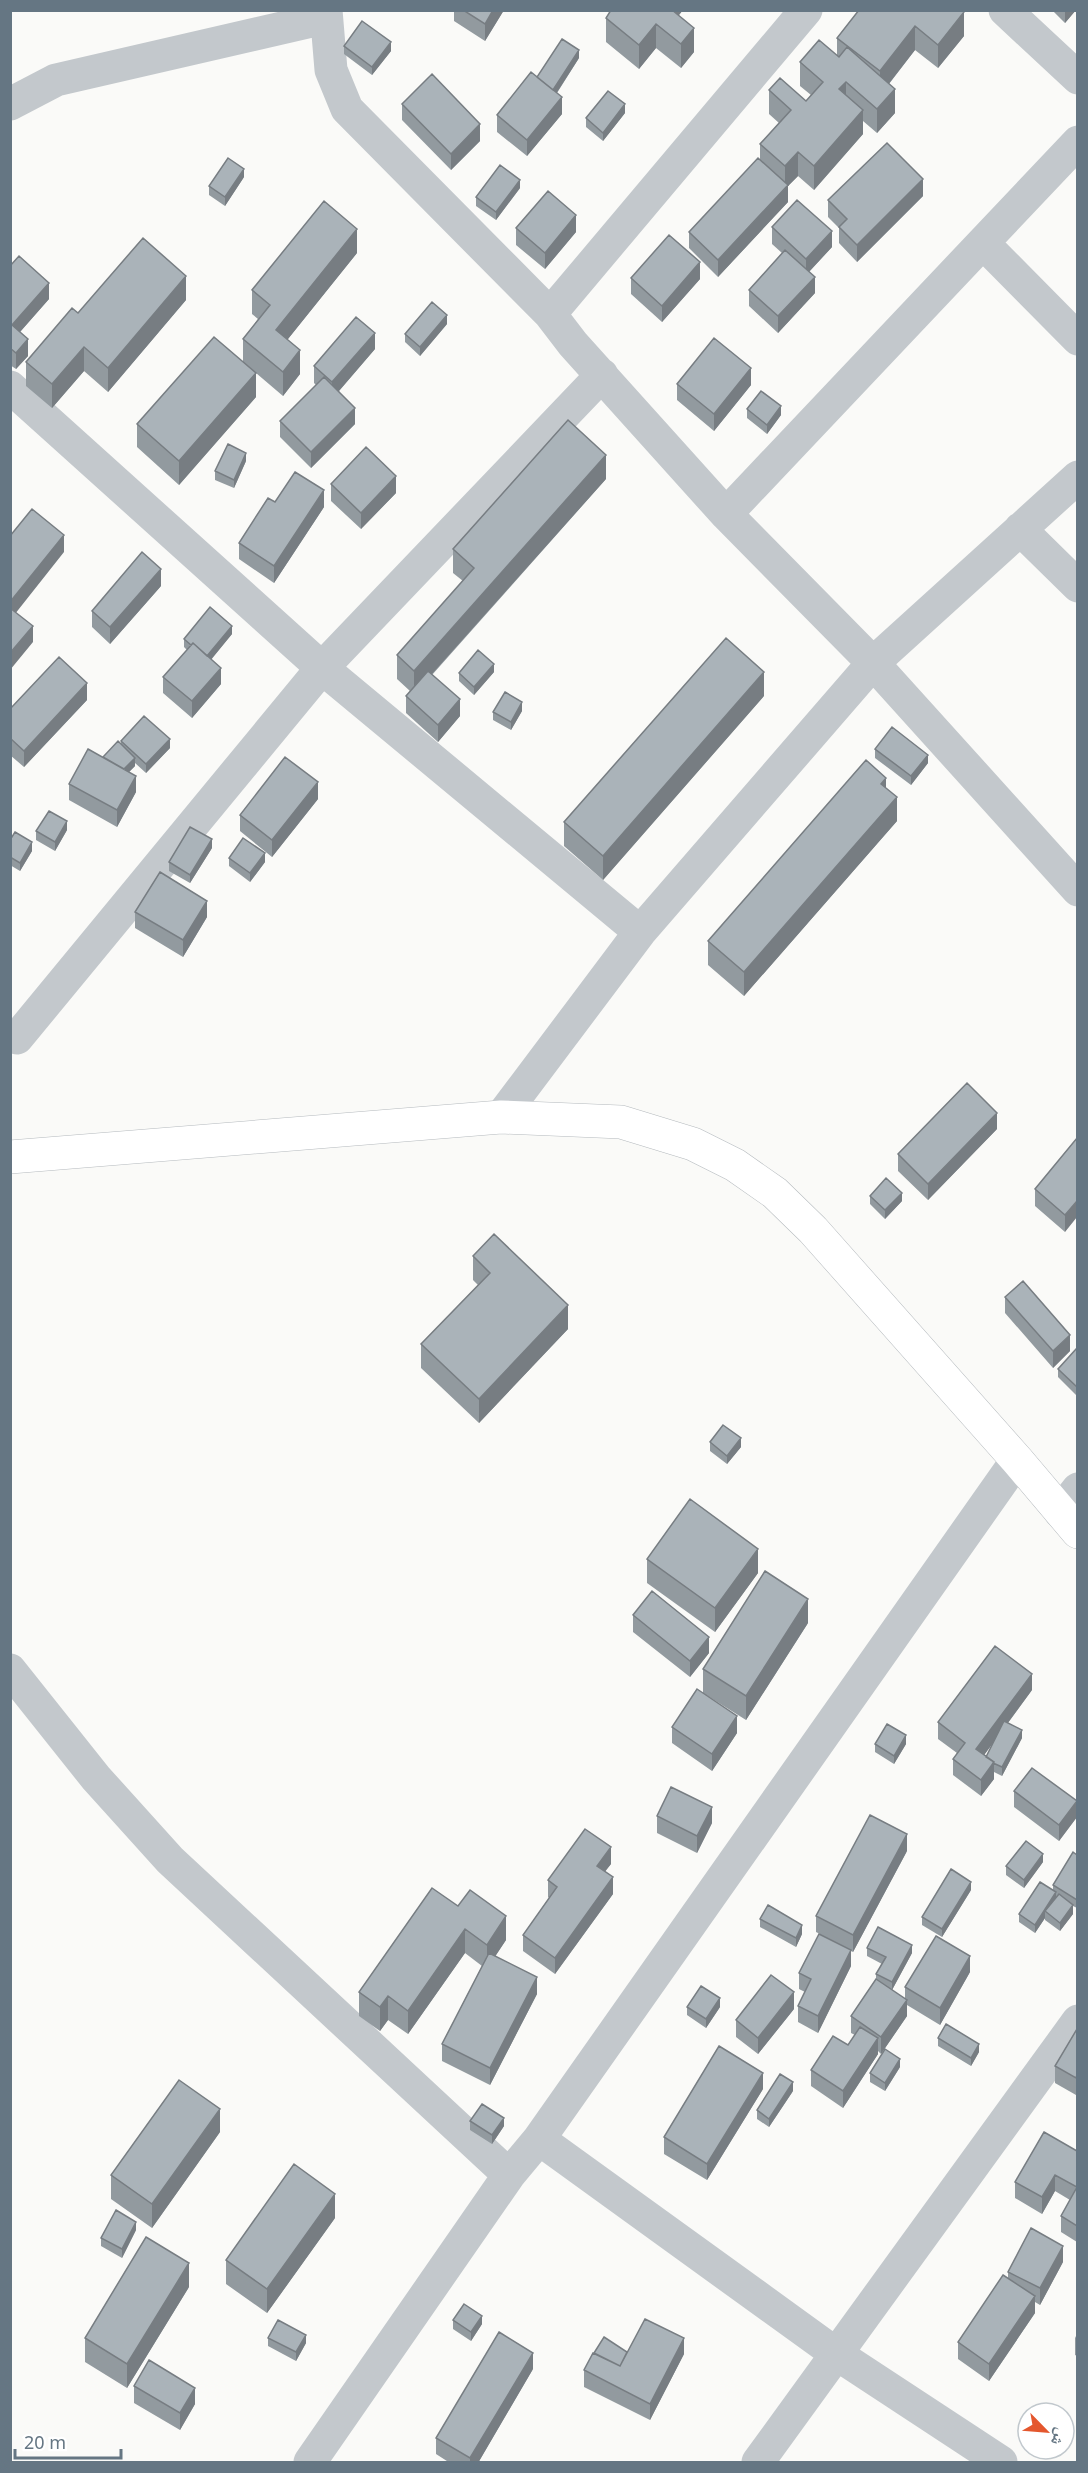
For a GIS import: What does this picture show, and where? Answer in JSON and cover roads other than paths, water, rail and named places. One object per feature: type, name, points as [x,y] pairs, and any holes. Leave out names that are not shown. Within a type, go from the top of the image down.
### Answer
[{"type":"main road","points":[[10,1157],[501,1117],[621,1122],[693,1144],[735,1165],[775,1193],[813,1230],[1017,1460],[1072,1511]]},
{"type":"street","points":[[550,314],[806,10]]},
{"type":"street","points":[[1005,10],[1077,78]]},
{"type":"street","points":[[10,104],[56,80],[326,14],[331,70],[347,109],[550,314],[573,344],[726,514],[873,663],[1077,890]]},
{"type":"street","points":[[726,514],[1077,142]]},
{"type":"street","points":[[983,243],[1077,339]]},
{"type":"street","points":[[17,1038],[322,668],[602,375]]},
{"type":"street","points":[[10,387],[322,668],[640,933]]},
{"type":"street","points":[[501,1117],[640,933],[873,663],[1077,477]]},
{"type":"street","points":[[1020,529],[1077,586]]},
{"type":"street","points":[[310,2463],[509,2175],[539,2139],[1017,1460]]},
{"type":"street","points":[[10,1670],[96,1778],[170,1860],[509,2175]]},
{"type":"street","points":[[758,2463],[835,2353],[1077,2021]]},
{"type":"street","points":[[539,2139],[835,2353],[1001,2463]]}]
